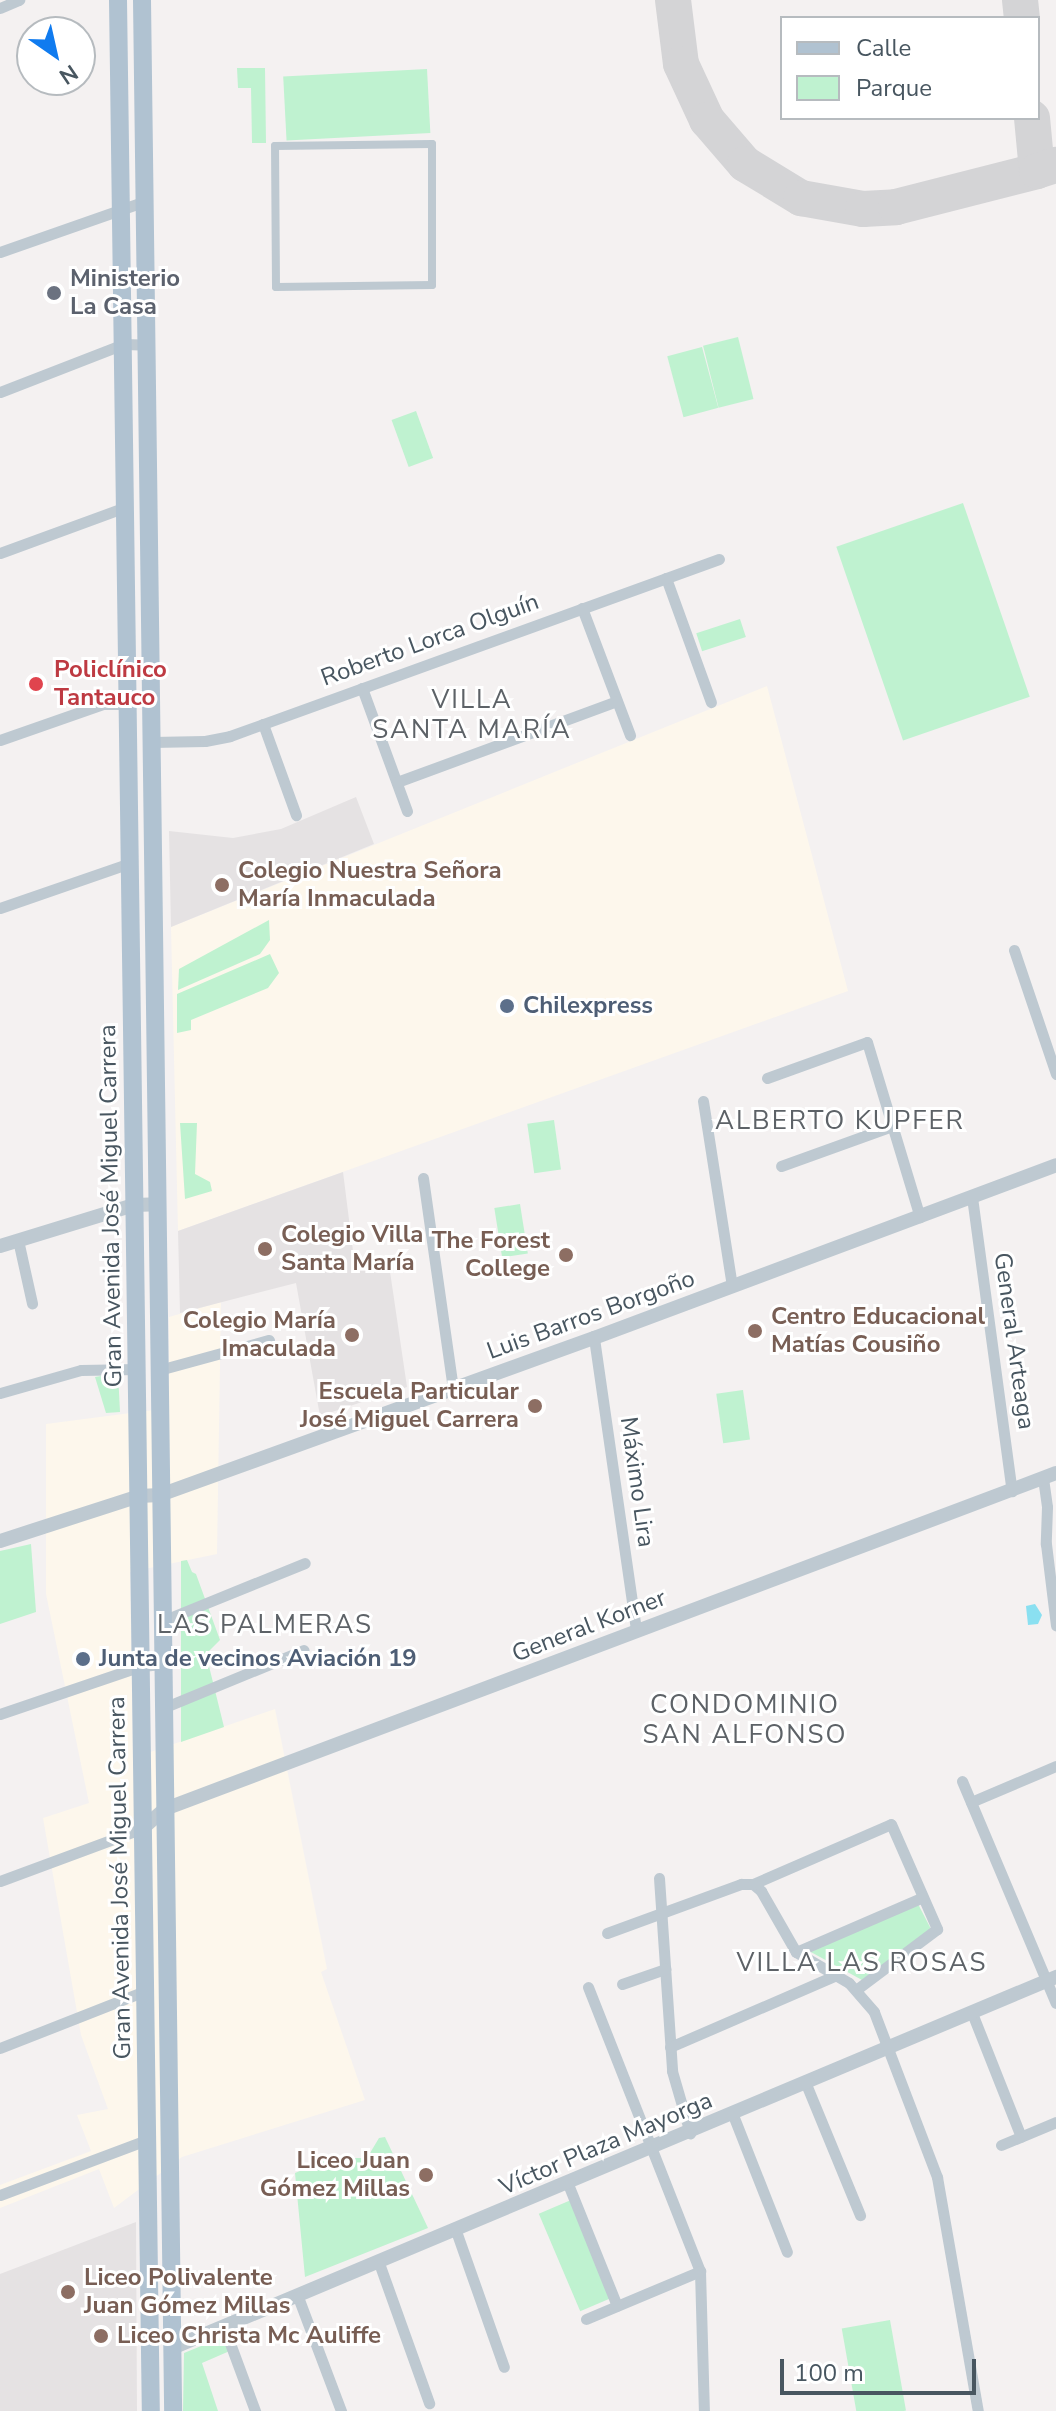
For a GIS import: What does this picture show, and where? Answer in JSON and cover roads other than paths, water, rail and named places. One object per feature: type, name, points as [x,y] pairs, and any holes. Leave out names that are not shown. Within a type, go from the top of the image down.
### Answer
[{"type":"main road","name":"Gran Avenida José Miguel Carrera","points":[[118,0],[151,2411]]},
{"type":"main road","name":"Gran Avenida José Miguel Carrera","points":[[142,0],[173,2411]]},
{"type":"main road","points":[[146,2140],[159,2144],[169,2154]]},
{"type":"main road","points":[[150,2329],[172,2348]]},
{"type":"street","points":[[0,8],[19,0]]},
{"type":"street","points":[[432,144],[432,285],[276,287],[275,146],[432,144]]},
{"type":"street","points":[[0,252],[146,201]]},
{"type":"street","points":[[0,392],[124,344],[148,345]]},
{"type":"street","points":[[0,553],[126,507]]},
{"type":"street","name":"Roberto Lorca Olguín","points":[[152,742],[215,740],[719,559]]},
{"type":"street","points":[[666,578],[711,702]]},
{"type":"street","points":[[582,608],[630,735]]},
{"type":"street","points":[[362,688],[407,811]]},
{"type":"street","points":[[397,782],[617,701]]},
{"type":"street","points":[[0,740],[103,704],[129,704]]},
{"type":"street","points":[[263,724],[296,815]]},
{"type":"street","points":[[0,908],[130,863]]},
{"type":"street","points":[[1014,950],[1056,1074]]},
{"type":"street","points":[[767,1078],[867,1042],[920,1217]]},
{"type":"street","points":[[703,1101],[732,1287]]},
{"type":"street","points":[[781,1166],[892,1126]]},
{"type":"street","name":"Luis Barros Borgoño","points":[[0,1541],[139,1496],[160,1495],[594,1338],[1056,1165]]},
{"type":"street","points":[[423,1178],[453,1389]]},
{"type":"street","name":"General Arteaga","points":[[972,1197],[1012,1491]]},
{"type":"street","points":[[0,1246],[134,1205],[158,1204]]},
{"type":"street","points":[[18,1240],[32,1303]]},
{"type":"street","name":"Máximo Lira","points":[[594,1338],[636,1631]]},
{"type":"street","points":[[159,1370],[269,1340]]},
{"type":"street","points":[[0,1393],[73,1372],[137,1369]]},
{"type":"street","points":[[1050,1476],[1046,1544],[1056,1625]]},
{"type":"street","name":"General Korner","points":[[143,1828],[165,1809],[1050,1476]]},
{"type":"street","points":[[162,1621],[305,1563]]},
{"type":"street","points":[[163,1708],[304,1650]]},
{"type":"street","points":[[0,1714],[141,1666],[163,1664]]},
{"type":"street","points":[[971,1802],[1055,1769]]},
{"type":"street","points":[[962,1781],[1052,1979],[1056,2003]]},
{"type":"street","points":[[607,1933],[662,1916],[741,1884],[753,1884],[891,1824],[937,1929],[857,1989]]},
{"type":"street","points":[[0,1881],[143,1828]]},
{"type":"street","points":[[659,1878],[670,2047],[677,2096],[690,2133]]},
{"type":"street","points":[[753,1884],[796,1952],[857,1989],[871,2006],[889,2048],[937,2177],[978,2411]]},
{"type":"street","points":[[796,1952],[923,1897]]},
{"type":"street","points":[[622,1984],[665,1969]]},
{"type":"street","points":[[670,2047],[836,1975]]},
{"type":"street","name":"Víctor Plaza Mayorga","points":[[172,2348],[651,2150],[1052,1979]]},
{"type":"street","points":[[588,1987],[700,2271],[704,2411]]},
{"type":"street","points":[[0,2048],[145,1991]]},
{"type":"street","points":[[972,2013],[1021,2137]]},
{"type":"street","points":[[806,2084],[860,2215]]},
{"type":"street","points":[[733,2115],[787,2252]]},
{"type":"street","points":[[1001,2145],[1056,2122]]},
{"type":"street","points":[[0,2195],[146,2140]]},
{"type":"street","points":[[568,2184],[617,2306]]},
{"type":"street","points":[[456,2231],[504,2367]]},
{"type":"street","points":[[379,2263],[429,2403]]},
{"type":"street","points":[[586,2319],[700,2271]]},
{"type":"street","points":[[298,2297],[341,2411]]},
{"type":"street","points":[[224,2327],[255,2411]]},
{"type":"water","points":[[1035,1604],[1042,1615],[1038,1624],[1028,1625],[1026,1606]]},
{"type":"place","name":"Ministerio La Casa","points":[[54,293]]},
{"type":"place","name":"Policlínico Tantauco","points":[[36,684]]},
{"type":"place","name":"Colegio Nuestra Señora María Inmaculada","points":[[222,885]]},
{"type":"place","name":"Chilexpress","points":[[507,1006]]},
{"type":"place","name":"Colegio Villa Santa María","points":[[265,1249]]},
{"type":"place","name":"The Forest College","points":[[566,1255]]},
{"type":"place","name":"Centro Educacional Matías Cousiño","points":[[755,1331]]},
{"type":"place","name":"Colegio María Imaculada","points":[[352,1335]]},
{"type":"place","name":"Escuela Particular José Miguel Carrera","points":[[535,1406]]},
{"type":"place","name":"Junta de vecinos Aviación 19","points":[[83,1659]]},
{"type":"place","name":"Liceo Juan Gómez Millas","points":[[426,2175]]},
{"type":"place","name":"Liceo Polivalente Juan Gómez Millas","points":[[68,2292]]},
{"type":"place","name":"Liceo Christa Mc Auliffe","points":[[101,2336]]},
{"type":"district","name":"VILLA SANTA MARÍA","points":[[472,715]]},
{"type":"district","name":"ALBERTO KUPFER","points":[[840,1121]]},
{"type":"district","name":"LAS PALMERAS","points":[[265,1625]]},
{"type":"district","name":"CONDOMINIO SAN ALFONSO","points":[[745,1720]]},
{"type":"district","name":"VILLA LAS ROSAS","points":[[862,1963]]}]
